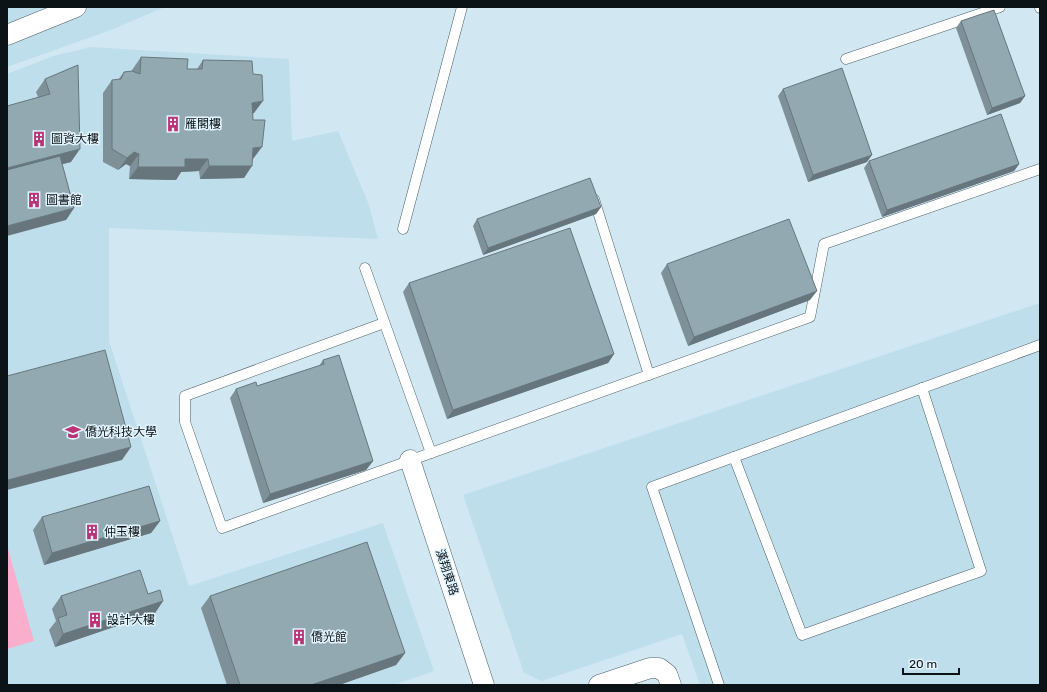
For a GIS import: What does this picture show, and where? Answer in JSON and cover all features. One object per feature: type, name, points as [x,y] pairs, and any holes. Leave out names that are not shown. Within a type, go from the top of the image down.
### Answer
[{"type":"street","points":[[7,35],[76,7]]},
{"type":"street","name":"漢翔東路","points":[[410,460],[484,685]]},
{"type":"street","points":[[599,685],[650,668],[659,668],[667,674],[671,685]]},
{"type":"lane","points":[[403,228],[462,7]]},
{"type":"lane","points":[[846,59],[983,10],[1000,7]]},
{"type":"lane","points":[[384,323],[185,396],[185,422],[222,528],[810,317],[824,244],[1040,169]]},
{"type":"lane","points":[[590,188],[649,375]]},
{"type":"lane","points":[[365,268],[430,453]]},
{"type":"lane","points":[[719,685],[652,487],[1040,345]]},
{"type":"lane","points":[[734,457],[802,635],[981,571],[922,388]]},
{"type":"shaded area","points":[[7,7],[165,7],[111,30],[7,67]]},
{"type":"shaded area","name":"僑光科技大學","points":[[91,47],[289,59],[292,141],[338,131],[369,205],[378,239],[109,228],[109,341],[189,586],[383,523],[434,671],[394,685],[7,685],[7,74],[53,56]]},
{"type":"shaded area","points":[[1040,303],[1040,685],[700,685],[682,634],[542,681],[524,673],[463,495]]},
{"type":"shaded area","points":[[7,545],[34,641],[7,649]]},
{"type":"building","points":[[994,10],[1025,96],[992,108],[961,21]]},
{"type":"building","name":"雁閣樓","points":[[141,57],[188,59],[187,69],[202,69],[203,60],[252,61],[253,74],[262,75],[263,101],[252,103],[253,120],[265,120],[262,147],[253,148],[252,166],[209,166],[208,159],[185,159],[185,167],[138,167],[139,154],[134,152],[127,158],[112,149],[112,80],[121,79],[124,72],[132,71],[140,74]]},
{"type":"building","name":"圖資大樓","points":[[78,65],[80,149],[7,168],[7,106],[50,94],[45,79]]},
{"type":"building","points":[[842,68],[872,155],[813,175],[783,89]]},
{"type":"building","points":[[1001,114],[1019,164],[887,210],[869,161]]},
{"type":"building","name":"圖書館","points":[[60,156],[74,208],[7,226],[7,170]]},
{"type":"building","points":[[590,178],[601,207],[488,248],[477,219]]},
{"type":"building","points":[[789,219],[817,291],[694,337],[667,264]]},
{"type":"building","points":[[570,228],[614,354],[453,410],[409,283]]},
{"type":"building","points":[[105,350],[131,447],[8,480],[7,376]]},
{"type":"building","points":[[339,355],[373,461],[270,494],[236,389],[256,382],[257,386],[324,364],[323,360]]},
{"type":"building","name":"仲玉樓","points":[[149,486],[160,521],[52,553],[42,517]]},
{"type":"building","name":"僑光館","points":[[367,542],[405,653],[311,685],[240,685],[210,596]]},
{"type":"building","name":"設計大樓","points":[[140,570],[148,594],[160,590],[163,601],[63,634],[58,618],[67,615],[61,596]]},
{"type":"place","name":"雁閣樓","points":[[173,124]]},
{"type":"place","name":"圖資大樓","points":[[39,139]]},
{"type":"place","name":"圖書館","points":[[34,200]]},
{"type":"place","name":"僑光科技大學","points":[[73,432]]},
{"type":"place","name":"仲玉樓","points":[[92,532]]},
{"type":"place","name":"設計大樓","points":[[95,620]]},
{"type":"place","name":"僑光館","points":[[299,637]]}]
